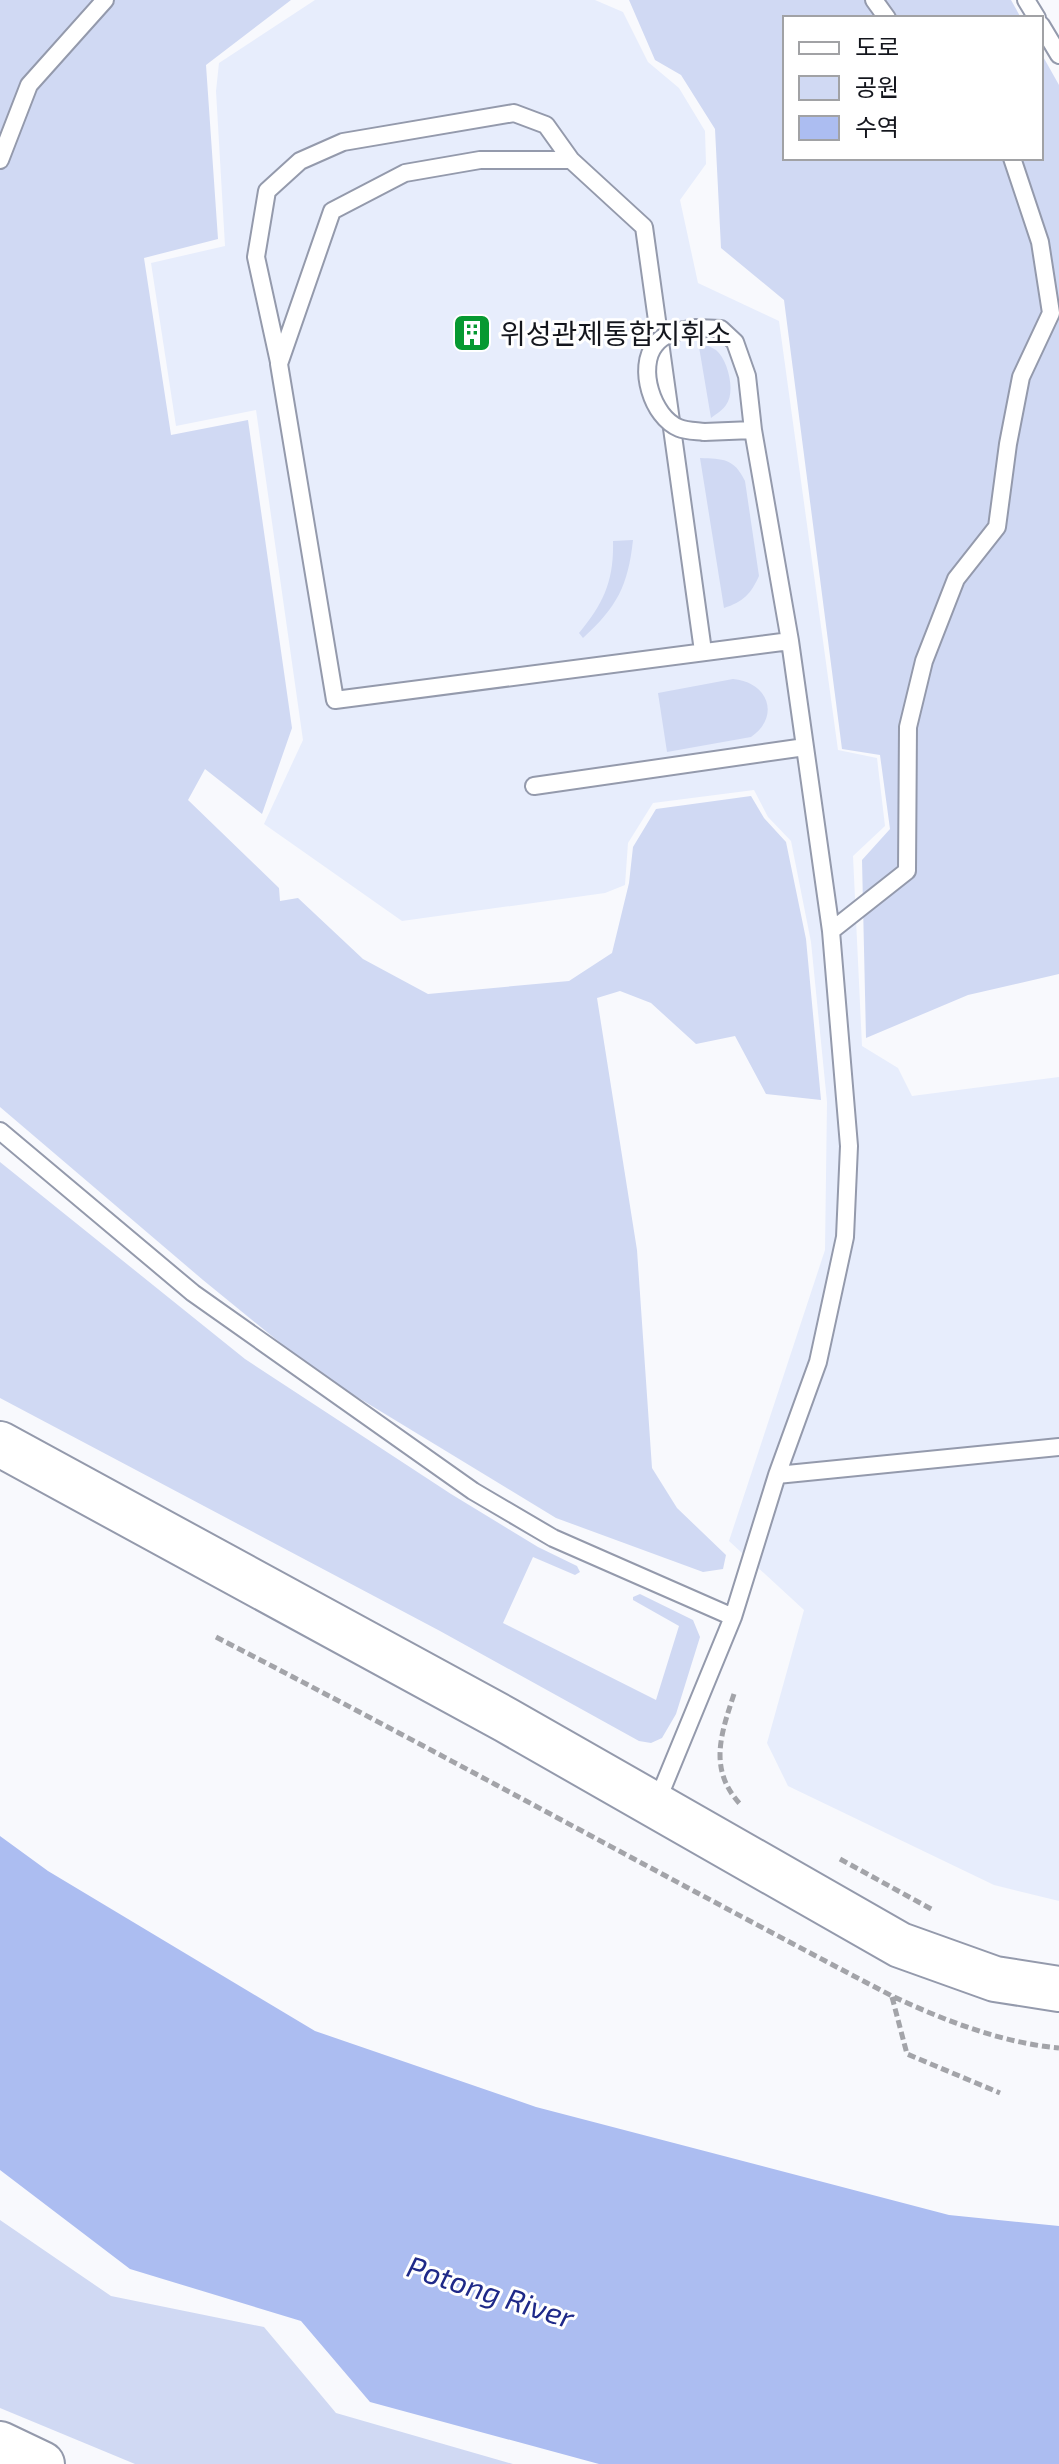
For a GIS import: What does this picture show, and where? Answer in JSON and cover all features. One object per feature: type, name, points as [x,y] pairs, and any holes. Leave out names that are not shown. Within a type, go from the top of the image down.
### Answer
[{"type":"main road","points":[[0,1444],[506,1720],[900,1945],[995,1979],[1059,1989]]},
{"type":"main road","points":[[0,2444],[42,2464]]},
{"type":"lane","points":[[0,160],[29,85],[105,0]]},
{"type":"lane","points":[[1043,28],[1059,55]]},
{"type":"lane","points":[[703,651],[644,227],[571,160],[546,125],[514,113],[343,142],[300,161],[267,191],[256,257],[279,364],[335,700],[790,641]]},
{"type":"lane","points":[[279,364],[332,211],[405,173],[480,160],[571,160]]},
{"type":"lane","points":[[831,931],[907,871],[908,727],[924,661],[956,579],[997,527],[1021,377],[1051,313],[1040,242],[1013,160]]},
{"type":"lane","points":[[655,1806],[733,1617],[777,1475],[818,1362],[845,1237],[849,1146],[831,931],[790,641],[753,430],[747,376],[735,342],[721,329],[695,328],[669,333],[654,345],[647,365],[651,397],[662,416],[679,428],[704,432],[753,430]]},
{"type":"lane","points":[[534,786],[805,747]]},
{"type":"lane","points":[[0,1131],[193,1293],[473,1491],[553,1538],[733,1617]]},
{"type":"lane","points":[[777,1475],[1059,1447]]},
{"type":"path","points":[[216,1637],[372,1717],[581,1832],[892,1996],[935,2016],[994,2034],[1059,2048]]},
{"type":"path","points":[[739,1681],[720,1738],[720,1763],[725,1784],[739,1803],[751,1811]]},
{"type":"path","points":[[838,1858],[937,1912]]},
{"type":"path","points":[[892,1996],[907,2054],[1000,2093]]},
{"type":"shaded area","name":"위성관제통합지휘소","points":[[315,0],[595,0],[623,12],[648,62],[679,88],[705,131],[706,164],[680,200],[698,283],[779,321],[838,750],[877,758],[885,826],[853,856],[862,1046],[898,1068],[912,1096],[1059,1077],[1059,1901],[994,1885],[788,1786],[767,1743],[804,1610],[729,1541],[825,1250],[827,1102],[811,942],[791,841],[768,817],[754,790],[653,803],[628,843],[625,885],[605,893],[402,921],[264,824],[303,740],[256,410],[176,426],[151,263],[225,246],[216,91],[219,63]]},
{"type":"green space","points":[[0,0],[291,0],[206,65],[218,239],[144,258],[171,435],[248,420],[292,728],[262,814],[205,769],[188,800],[279,888],[280,901],[298,898],[363,959],[428,994],[569,981],[612,953],[629,883],[633,847],[656,809],[751,796],[764,818],[786,842],[806,939],[821,1100],[766,1094],[735,1036],[696,1044],[651,1003],[620,991],[597,998],[637,1250],[652,1468],[677,1508],[726,1555],[723,1569],[703,1572],[556,1518],[316,1372],[0,1107]]},
{"type":"green space","points":[[629,0],[1011,0],[1020,16],[783,16],[783,160],[1043,160],[1043,57],[1059,85],[1059,974],[968,995],[866,1038],[862,860],[890,829],[880,755],[842,749],[784,300],[721,248],[715,129],[681,75],[655,60]]},
{"type":"green space","points":[[698,341],[716,350],[729,376],[729,399],[723,409],[711,418]]},
{"type":"green space","points":[[700,458],[727,461],[737,468],[745,481],[759,576],[746,596],[724,608]]},
{"type":"green space","points":[[633,540],[628,570],[619,595],[583,638],[579,633],[606,590],[612,568],[613,541]]},
{"type":"green space","points":[[733,679],[745,681],[762,693],[768,710],[760,729],[751,737],[667,752],[658,693]]},
{"type":"green space","points":[[0,1162],[245,1359],[451,1494],[538,1547],[577,1566],[580,1572],[575,1575],[533,1557],[503,1623],[656,1700],[679,1626],[633,1600],[633,1597],[640,1594],[693,1620],[700,1637],[676,1714],[662,1738],[651,1743],[639,1741],[440,1631],[0,1398]]},
{"type":"green space","points":[[0,2220],[111,2296],[264,2327],[336,2413],[513,2464],[135,2464],[0,2408]]},
{"type":"water","name":"Potong River","points":[[0,1836],[48,1871],[315,2031],[536,2107],[949,2215],[1059,2226],[1059,2464],[599,2464],[370,2402],[301,2321],[130,2269],[0,2170]]},
{"type":"place","name":"위성관제통합지휘소","points":[[472,333]]}]
